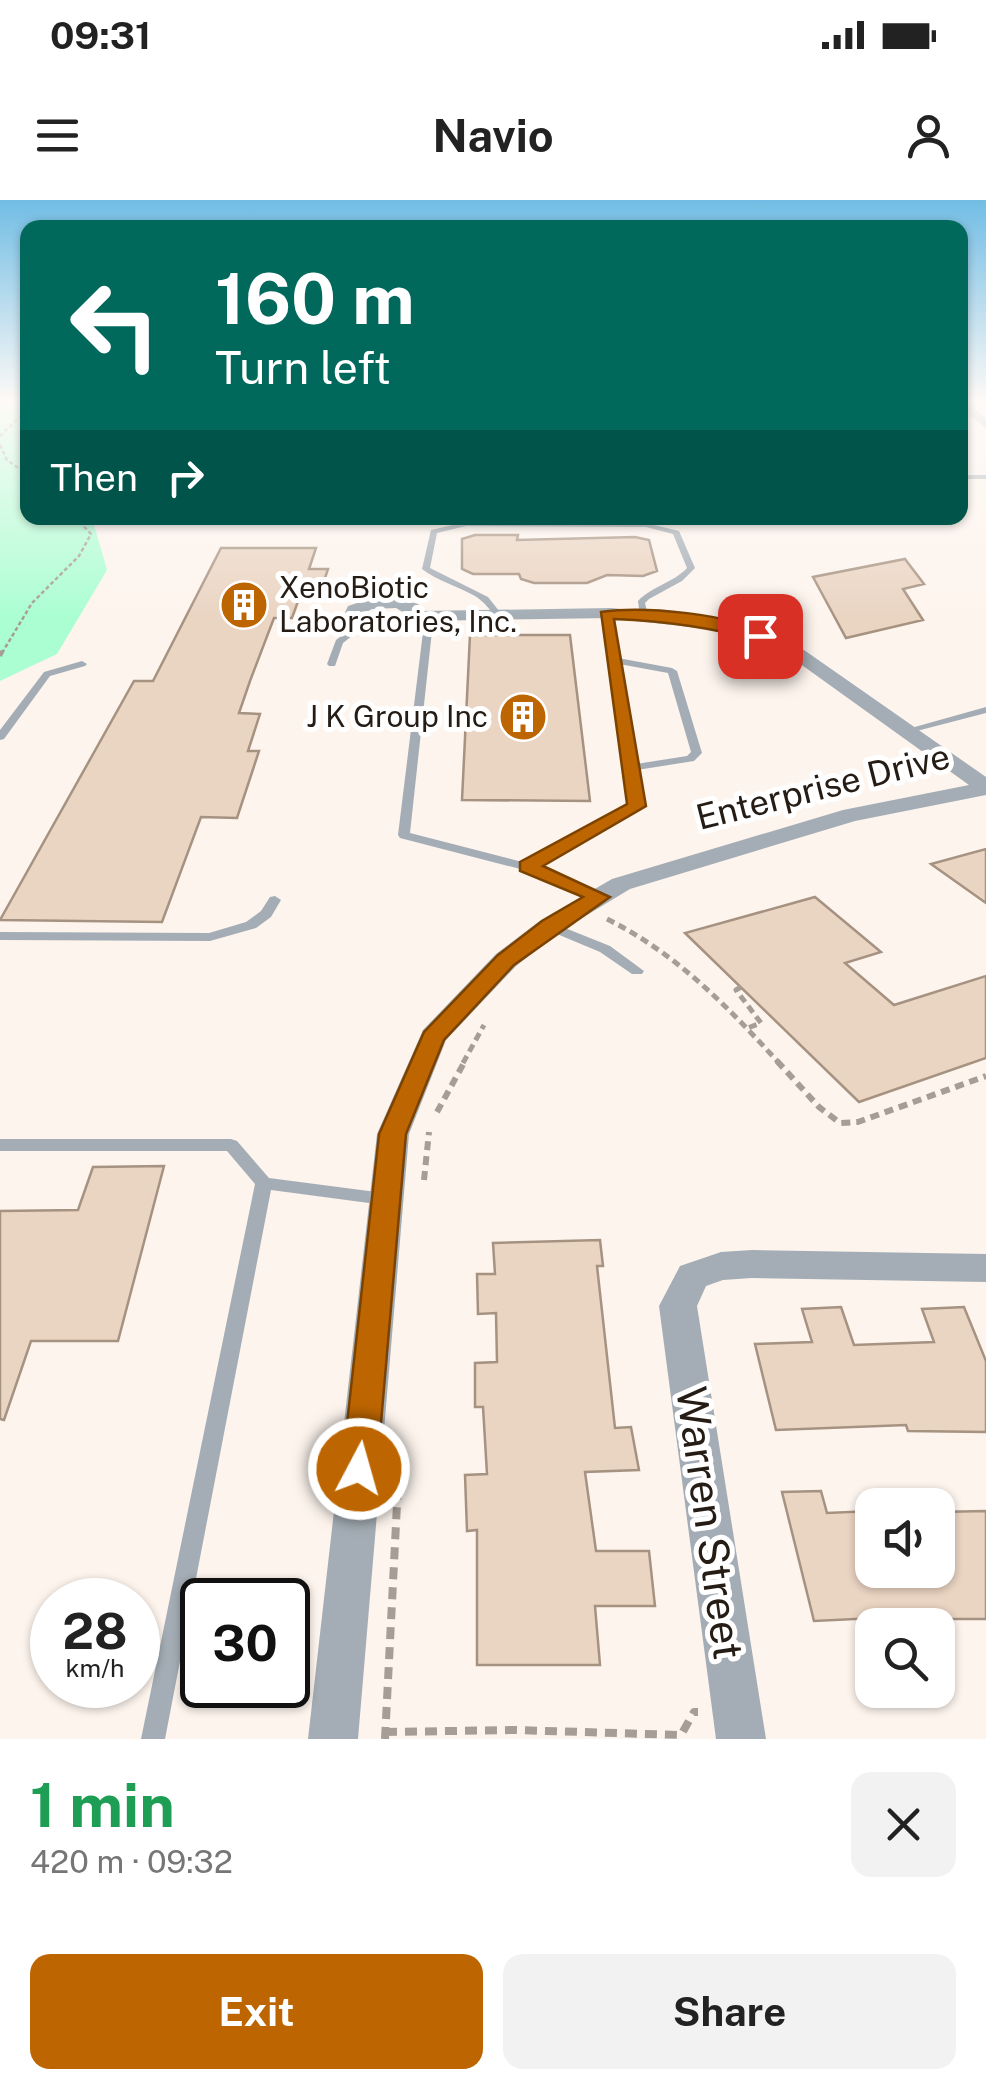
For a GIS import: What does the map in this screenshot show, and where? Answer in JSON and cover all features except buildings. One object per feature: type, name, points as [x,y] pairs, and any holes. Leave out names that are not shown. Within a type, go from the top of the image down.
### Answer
[{"type":"street","points":[[363,624],[352,614],[369,604],[406,606],[415,612],[413,618],[606,615],[726,625],[798,654],[986,788]]},
{"type":"street","name":"Enterprise Drive","points":[[333,1739],[393,1134],[432,1038],[506,960],[563,932],[599,897],[621,884],[722,850],[851,815],[986,788]]},
{"type":"street","name":"Warren Street","points":[[739,1723],[678,1306],[693,1276],[721,1266],[986,1268]]},
{"type":"lane","points":[[462,525],[434,532],[426,568],[478,594],[494,606],[499,616]]},
{"type":"lane","points":[[496,525],[665,528],[680,539],[691,568],[682,581],[648,592],[640,602],[644,616]]},
{"type":"lane","points":[[528,866],[637,806],[606,615]]},
{"type":"lane","points":[[760,636],[787,622],[789,616]]},
{"type":"lane","points":[[413,618],[428,631],[404,835],[528,866],[599,897]]},
{"type":"lane","points":[[332,664],[339,642],[363,624]]},
{"type":"lane","points":[[614,660],[672,671],[697,754],[690,759],[631,768]]},
{"type":"lane","points":[[0,736],[47,674],[82,664]]},
{"type":"lane","points":[[909,730],[986,710]]},
{"type":"lane","points":[[0,936],[210,937],[251,925],[266,914],[274,900]]},
{"type":"lane","points":[[563,932],[605,949],[637,972]]},
{"type":"lane","points":[[0,1145],[231,1144],[264,1183],[385,1199]]},
{"type":"lane","points":[[153,1739],[264,1183]]},
{"type":"path","points":[[0,656],[32,602],[79,556],[92,534],[83,525]]},
{"type":"path","points":[[563,932],[604,918],[639,932],[670,952],[819,1107],[840,1123],[858,1122],[986,1076]]},
{"type":"path","points":[[741,987],[736,990],[761,1023],[745,1029]]},
{"type":"path","points":[[423,1184],[430,1126],[491,1012]]},
{"type":"path","points":[[398,1478],[385,1735],[516,1730],[681,1736],[694,1712],[739,1723]]},
{"type":"green space","points":[[0,475],[20,475],[20,525],[94,525],[107,570],[57,654],[0,681]]},
{"type":"place","name":"XenoBiotic Laboratories, Inc.","points":[[244,605]]},
{"type":"place","name":"J K Group Inc","points":[[523,717]]},
{"type":"route","points":[[359,1469],[393,1134],[432,1038],[506,960],[550,926],[599,897],[528,866],[637,806],[606,615],[670,617],[726,625],[760,636]]}]
